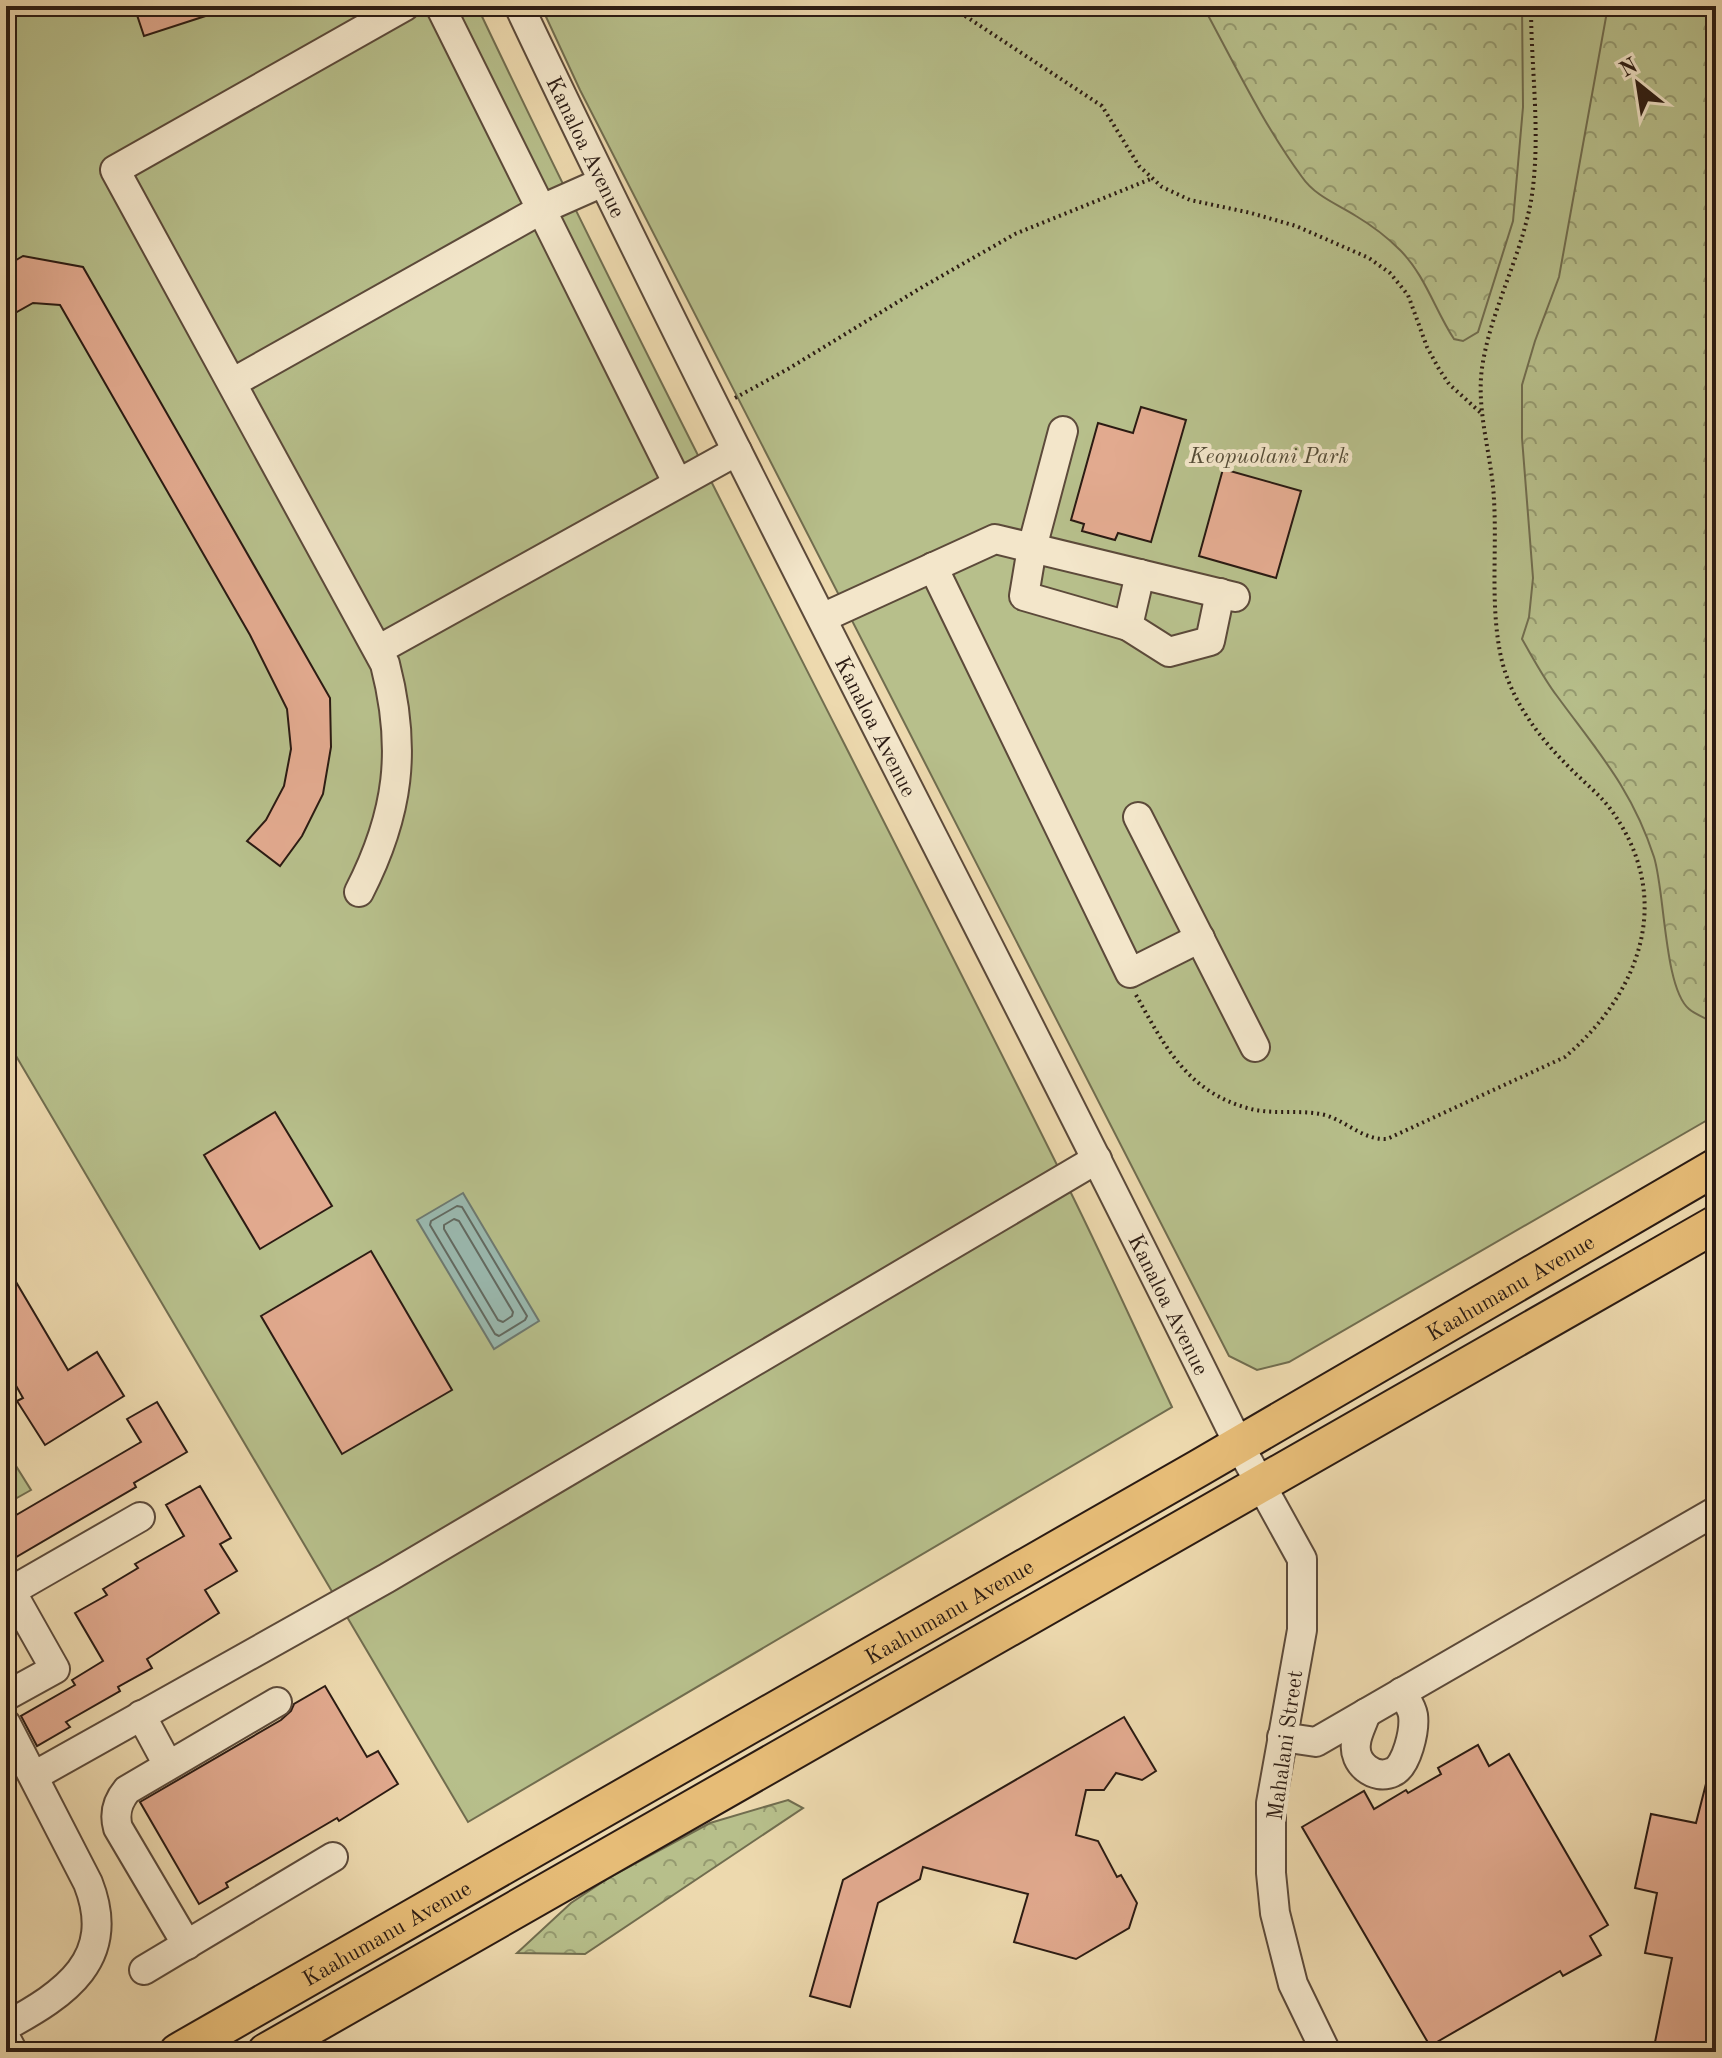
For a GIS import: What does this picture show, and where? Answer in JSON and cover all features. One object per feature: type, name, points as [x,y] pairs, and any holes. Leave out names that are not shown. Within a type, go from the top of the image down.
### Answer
[{"type":"main road","name":"Kaahumanu Avenue","points":[[178,2052],[1239,1445],[1716,1167]]},
{"type":"main road","name":"Kaahumanu Avenue","points":[[267,2052],[1716,1224]]},
{"type":"street","points":[[359,892],[386,830],[398,764],[393,697],[385,664],[115,170],[405,6]]},
{"type":"street","points":[[440,6],[677,482]]},
{"type":"street","name":"Kanaloa Avenue","points":[[519,6],[715,408],[1239,1445]]},
{"type":"street","points":[[232,383],[542,209],[603,182]]},
{"type":"street","points":[[822,618],[995,539],[1032,548],[1227,595],[1210,641],[1169,652],[1128,626],[1024,596],[1032,548],[1063,431]]},
{"type":"street","points":[[378,650],[737,451]]},
{"type":"street","points":[[933,567],[1130,973],[1200,938]]},
{"type":"street","points":[[1128,626],[1140,574]]},
{"type":"street","points":[[1138,817],[1255,1047]]},
{"type":"street","points":[[34,1776],[387,1578],[1097,1159]]},
{"type":"street","name":"Mahalani Street","points":[[1239,1445],[1302,1559],[1302,1630],[1271,1803],[1271,1873],[1275,1913],[1293,1984],[1326,2052]]},
{"type":"street","points":[[1282,1737],[1316,1742],[1716,1511]]},
{"type":"street","points":[[6,1695],[55,1669],[8,1592],[140,1517]]},
{"type":"street","points":[[1366,1713],[1355,1746],[1359,1761],[1368,1771],[1380,1774],[1394,1772],[1407,1759],[1413,1714],[1402,1692]]},
{"type":"street","points":[[187,1945],[116,1824],[117,1808],[124,1794],[277,1702]]},
{"type":"street","points":[[141,1715],[168,1765]]},
{"type":"street","points":[[6,1724],[92,1893],[95,1914],[95,1935],[85,1965],[72,1982],[57,1997],[6,2026]]},
{"type":"street","points":[[144,1970],[333,1857]]},
{"type":"street","points":[[6,2039],[13,2052]]},
{"type":"path","points":[[950,6],[1102,106],[1139,166],[1162,187],[1190,200],[1296,226],[1369,258],[1390,273],[1408,295],[1427,347],[1439,369],[1449,384],[1482,414]]},
{"type":"path","points":[[1133,990],[1165,1048],[1199,1085],[1251,1109],[1323,1115],[1372,1140],[1387,1139],[1565,1057],[1586,1039],[1615,1002],[1630,974],[1643,940],[1647,912],[1643,876],[1631,842],[1609,808],[1540,736],[1518,701],[1502,660],[1496,626],[1491,460],[1482,414],[1482,368],[1533,189],[1536,136],[1531,6]]},
{"type":"path","points":[[715,408],[788,369],[1015,234],[1153,178]]},
{"type":"green space","points":[[6,6],[477,6],[693,445],[1075,1202],[1172,1407],[468,1822],[6,1039]]},
{"type":"green space","name":"Keopuolani Park","points":[[541,6],[1716,6],[1716,1115],[1289,1362],[1257,1370],[1229,1356],[580,90]]},
{"type":"green space","points":[[1203,6],[1522,6],[1523,107],[1513,221],[1478,332],[1463,341],[1454,339],[1416,270],[1400,250],[1307,184],[1262,115]]},
{"type":"green space","points":[[1608,6],[1716,6],[1716,1024],[1689,1009],[1681,998],[1670,961],[1658,873],[1635,811],[1613,772],[1548,683],[1522,639],[1529,617],[1533,578],[1522,438],[1522,385],[1559,277]]},
{"type":"green space","points":[[6,1450],[31,1490],[6,1504]]},
{"type":"green space","points":[[788,1800],[803,1808],[585,1954],[517,1953],[571,1903],[610,1877],[710,1823]]},
{"type":"water","points":[[463,1193],[539,1321],[494,1349],[417,1220]]},
{"type":"building","points":[[134,6],[226,6],[227,9],[144,36]]},
{"type":"building","points":[[23,256],[83,267],[330,698],[331,747],[323,794],[302,836],[280,866],[247,841],[266,820],[284,786],[291,749],[287,709],[250,635],[60,305],[33,303],[6,318],[6,266]]},
{"type":"building","points":[[1141,407],[1186,420],[1151,542],[1118,533],[1115,540],[1082,531],[1084,524],[1071,520],[1098,423],[1133,433]]},
{"type":"building","points":[[1223,469],[1301,491],[1276,578],[1199,556]]},
{"type":"building","points":[[275,1112],[332,1206],[260,1249],[204,1155]]},
{"type":"building","points":[[371,1251],[452,1390],[342,1454],[261,1316]]},
{"type":"building","points":[[6,1265],[68,1370],[97,1352],[124,1396],[45,1445],[17,1401],[23,1398],[6,1368]]},
{"type":"building","points":[[157,1402],[187,1452],[134,1483],[136,1487],[6,1563],[6,1521],[141,1442],[127,1419]]},
{"type":"building","points":[[200,1486],[231,1538],[220,1544],[237,1571],[205,1590],[219,1613],[147,1659],[152,1668],[118,1687],[120,1691],[66,1722],[70,1727],[37,1746],[21,1716],[75,1685],[72,1680],[103,1661],[75,1613],[107,1595],[103,1589],[138,1568],[135,1564],[184,1536],[166,1505]]},
{"type":"building","points":[[325,1686],[367,1757],[378,1751],[398,1784],[339,1821],[337,1818],[226,1883],[228,1887],[199,1904],[140,1802],[281,1720],[294,1704]]},
{"type":"building","points":[[1124,1717],[1156,1771],[1142,1780],[1116,1773],[1104,1790],[1086,1790],[1076,1835],[1098,1841],[1117,1877],[1121,1875],[1137,1903],[1129,1928],[1076,1959],[1014,1942],[1028,1894],[923,1867],[920,1879],[878,1903],[850,2007],[810,1996],[843,1880]]},
{"type":"building","points":[[1478,1745],[1489,1766],[1509,1754],[1608,1925],[1590,1936],[1601,1955],[1563,1976],[1560,1971],[1430,2046],[1302,1827],[1364,1791],[1374,1809],[1441,1774],[1438,1768]]},
{"type":"building","points":[[1709,1772],[1716,1773],[1716,2052],[1653,2052],[1672,1958],[1645,1953],[1657,1893],[1635,1888],[1651,1814],[1696,1823]]}]
